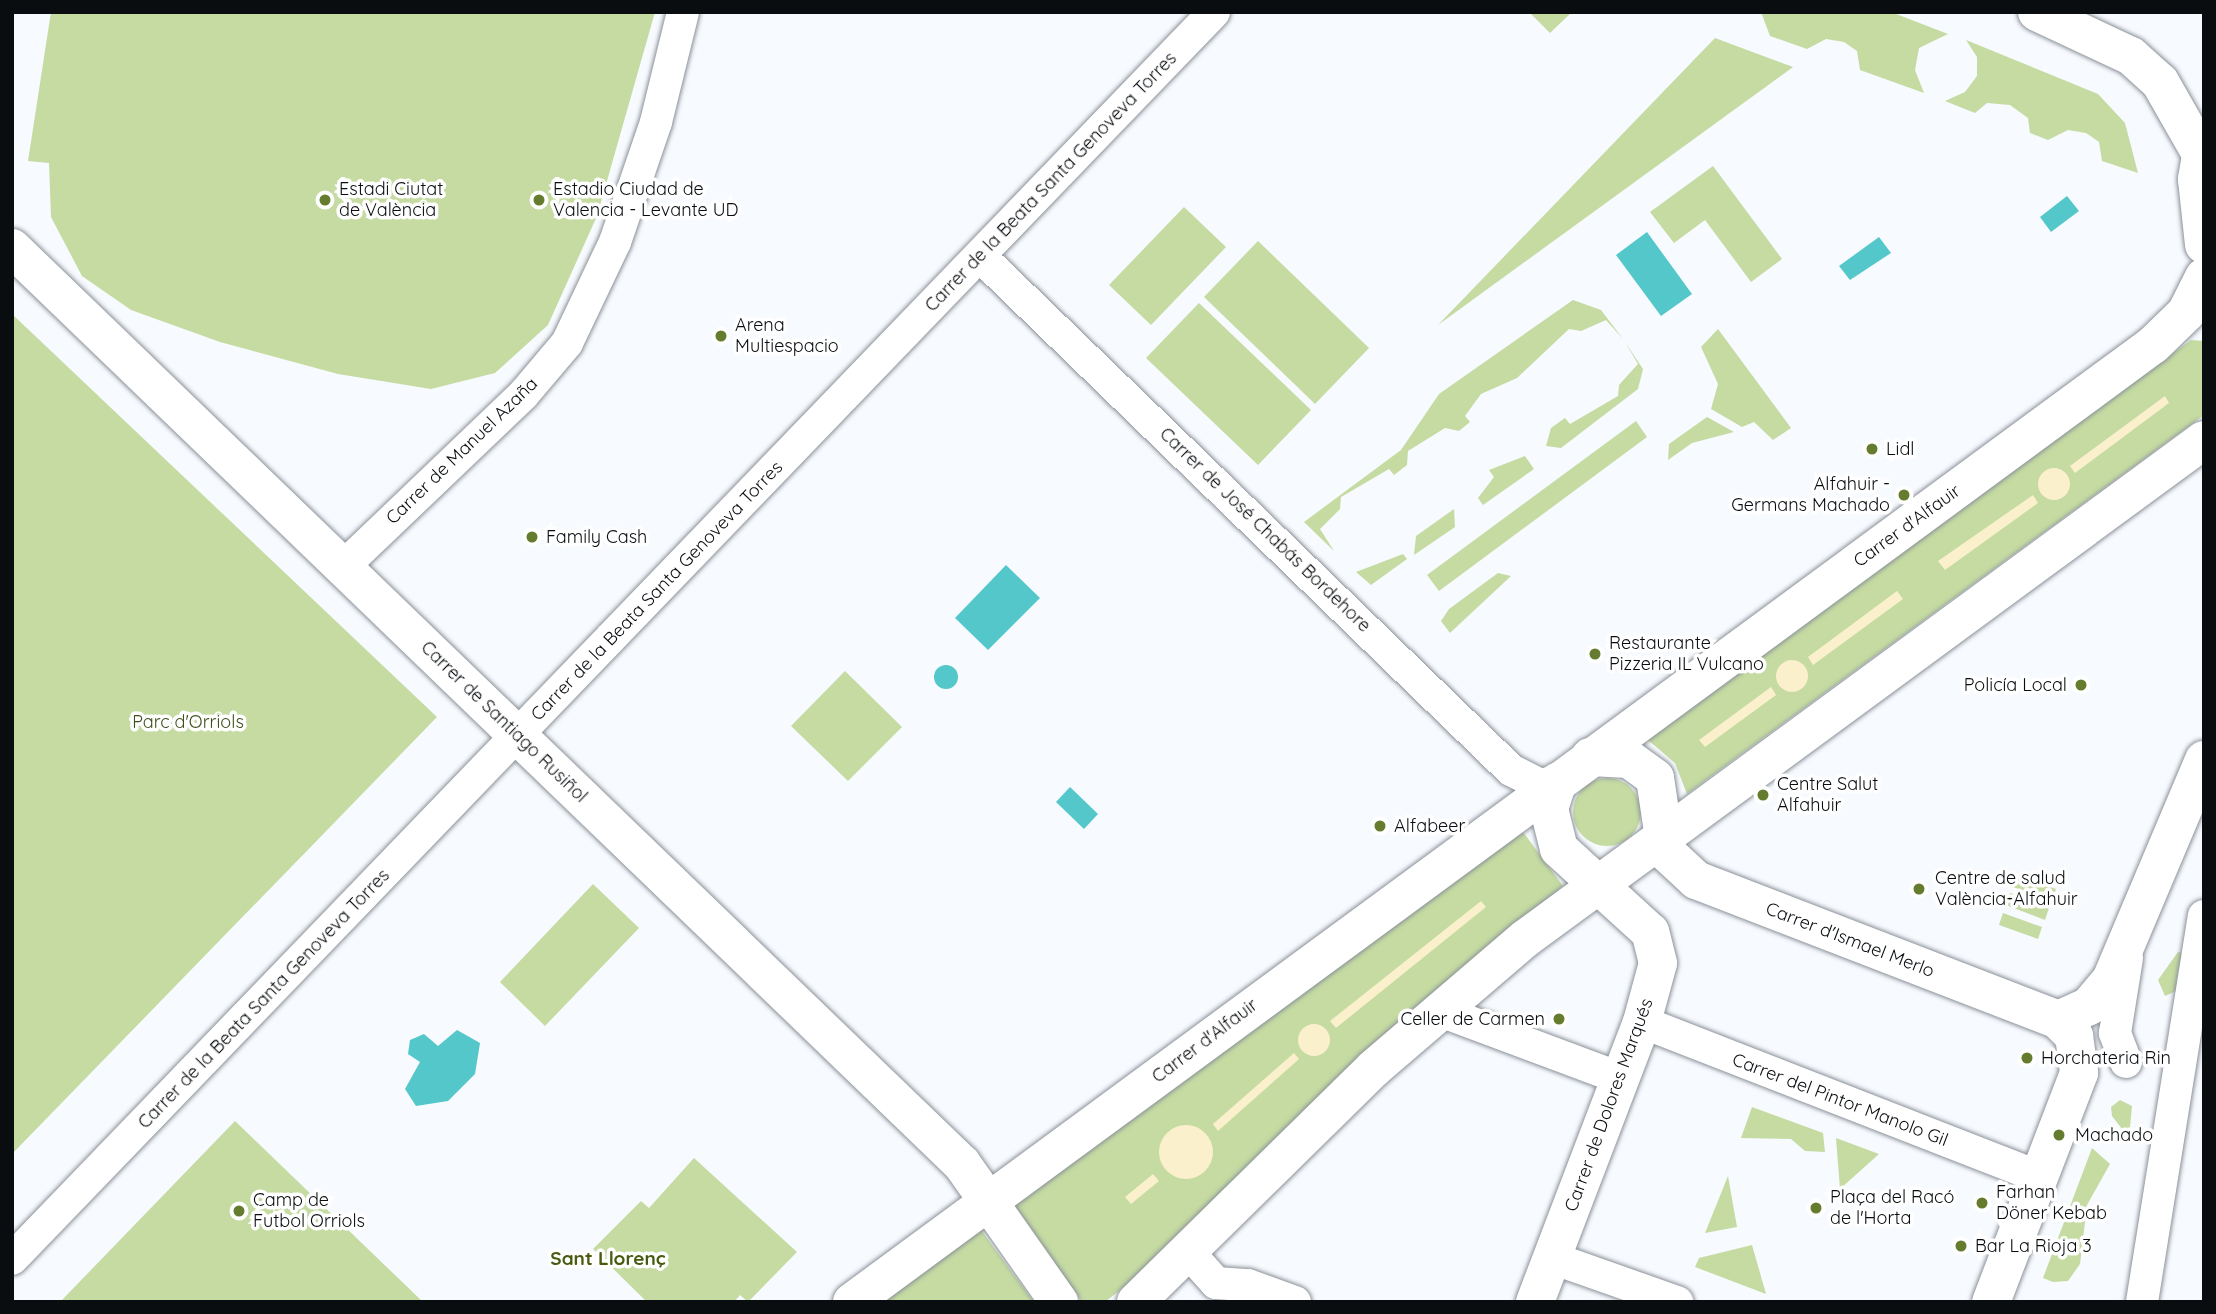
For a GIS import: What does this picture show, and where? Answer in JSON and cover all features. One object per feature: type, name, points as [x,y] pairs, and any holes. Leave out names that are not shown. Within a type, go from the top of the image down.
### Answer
[{"type":"main road","points":[[2037,12],[2131,56],[2160,82],[2202,145],[2197,207],[2204,245]]},
{"type":"main road","name":"Carrer de Santiago Rusiñol","points":[[12,248],[962,1164],[987,1204],[1059,1302]]},
{"type":"main road","name":"Carrer d'Alfauir","points":[[852,1302],[2153,345],[2186,313],[2204,277]]},
{"type":"main road","points":[[1136,1302],[1190,1254],[1438,1010],[1600,884],[2204,440]]},
{"type":"main road","points":[[1590,757],[1629,759],[1646,768],[1661,793],[1664,838]]},
{"type":"main road","points":[[1558,781],[1549,809],[1552,834],[1559,849],[1600,884]]},
{"type":"main road","points":[[1991,1302],[2079,1073],[2079,1047],[2058,1020],[2105,991],[2200,783]]},
{"type":"main road","name":"Carrer d'Ismael Merlo","points":[[1664,838],[1671,862],[1696,880],[2058,1020]]},
{"type":"main road","name":"Carrer de Dolores Marqués","points":[[1535,1302],[1617,1076],[1642,1023],[1657,948],[1635,915],[1600,884]]},
{"type":"street","name":"Carrer de Manuel Azaña","points":[[343,567],[523,395],[567,343],[619,230],[656,122],[682,12]]},
{"type":"street","name":"Carrer de la Beata Santa Genoveva Torres","points":[[12,1259],[1214,12]]},
{"type":"street","name":"Carrer de José Chabás Bordehore","points":[[980,256],[1511,770],[1540,785],[1558,781]]},
{"type":"street","points":[[2142,1302],[2175,1075],[2204,916]]},
{"type":"street","points":[[2126,1062],[2115,1033],[2132,936]]},
{"type":"street","points":[[1438,1010],[1617,1076]]},
{"type":"street","name":"Carrer del Pintor Manolo Gil","points":[[1642,1023],[2038,1177]]},
{"type":"street","points":[[2079,1073],[2126,1062],[2175,1075]]},
{"type":"street","points":[[1190,1254],[1216,1283],[1248,1284],[1295,1302]]},
{"type":"street","points":[[1552,1258],[1677,1302]]},
{"type":"green space","name":"Estadi Ciutat de València","points":[[51,12],[655,12],[597,216],[548,325],[495,373],[431,389],[338,374],[220,342],[131,310],[82,276],[51,217],[49,163],[28,161]]},
{"type":"green space","points":[[1529,12],[1572,12],[1550,33]]},
{"type":"green space","points":[[1761,12],[1891,12],[1948,34],[1919,48],[1915,70],[1924,93],[1860,70],[1857,51],[1844,42],[1826,39],[1807,49],[1770,36]]},
{"type":"green space","points":[[1715,38],[1793,67],[1438,325]]},
{"type":"green space","points":[[1966,40],[2098,94],[2125,123],[2138,173],[2102,161],[2099,142],[2086,133],[2068,130],[2048,140],[2030,133],[2028,118],[2010,105],[1987,103],[1975,113],[1945,101],[1965,92],[1977,76],[1977,57]]},
{"type":"green space","points":[[1713,166],[1782,259],[1751,282],[1705,220],[1674,243],[1650,212]]},
{"type":"green space","points":[[1184,207],[1226,247],[1151,325],[1109,285]]},
{"type":"green space","points":[[1258,241],[1369,348],[1315,404],[1204,297]]},
{"type":"green space","points":[[1573,300],[1601,310],[1623,339],[1606,320],[1581,331],[1569,329],[1517,378],[1481,394],[1465,416],[1470,422],[1459,431],[1445,428],[1408,451],[1407,465],[1394,475],[1389,469],[1341,497],[1340,509],[1320,529],[1334,551],[1304,522],[1401,450],[1439,394]]},
{"type":"green space","points":[[1199,303],[1311,410],[1258,465],[1146,358]]},
{"type":"green space","name":"Parc d'Orriols","points":[[12,314],[437,717],[12,1154]]},
{"type":"green space","points":[[1718,329],[1791,428],[1773,440],[1754,422],[1742,427],[1711,409],[1718,384],[1701,347]]},
{"type":"green space","points":[[2191,340],[2204,341],[2204,415],[1687,794],[1675,763],[1648,740]]},
{"type":"green space","points":[[1625,342],[1643,369],[1638,389],[1561,448],[1546,446],[1551,428],[1565,418],[1570,424],[1618,396],[1619,385],[1638,364]]},
{"type":"green space","points":[[1707,417],[1734,432],[1692,443],[1668,460],[1669,444]]},
{"type":"green space","points":[[1636,421],[1647,437],[1439,591],[1427,575]]},
{"type":"green space","points":[[1525,456],[1534,469],[1483,505],[1478,498],[1494,477],[1489,470]]},
{"type":"green space","points":[[1454,509],[1455,527],[1414,555],[1416,536]]},
{"type":"green space","points":[[1403,554],[1407,559],[1371,585],[1356,572]]},
{"type":"green space","points":[[1498,573],[1511,576],[1450,633],[1441,621],[1449,609]]},
{"type":"green space","points":[[845,671],[902,727],[848,781],[791,726]]},
{"type":"green space","points":[[1607,778],[1620,781],[1631,788],[1638,799],[1641,812],[1638,825],[1631,836],[1620,843],[1607,846],[1594,843],[1583,836],[1576,825],[1573,812],[1576,799],[1583,788],[1594,781]]},
{"type":"green space","points":[[1523,832],[1563,886],[1380,1040],[1144,1271],[1105,1302],[1082,1302],[1014,1205]]},
{"type":"green space","points":[[2017,875],[2056,889],[2052,901],[2013,887]]},
{"type":"green space","points":[[593,884],[639,928],[545,1026],[500,982]]},
{"type":"green space","points":[[2010,893],[2049,908],[2045,920],[2006,905]]},
{"type":"green space","points":[[2003,913],[2042,927],[2038,939],[1999,925]]},
{"type":"green space","points":[[2178,952],[2183,953],[2179,990],[2165,996],[2158,980]]},
{"type":"green space","points":[[2120,1100],[2132,1106],[2129,1138],[2112,1116],[2111,1107]]},
{"type":"green space","points":[[1752,1107],[1823,1133],[1825,1152],[1805,1151],[1791,1139],[1741,1138]]},
{"type":"green space","name":"Camp de Futbol Orriols","points":[[235,1121],[423,1302],[61,1301]]},
{"type":"green space","points":[[1836,1138],[1879,1154],[1840,1189]]},
{"type":"green space","points":[[2092,1148],[2110,1164],[2087,1205],[2080,1264],[2068,1281],[2053,1282],[2043,1278]]},
{"type":"green space","points":[[694,1158],[797,1252],[748,1302],[740,1295],[734,1302],[647,1302],[593,1249],[641,1201],[649,1208]]},
{"type":"green space","points":[[1728,1176],[1737,1227],[1705,1233]]},
{"type":"green space","points":[[981,1230],[1034,1302],[884,1302]]},
{"type":"green space","points":[[1752,1245],[1766,1294],[1695,1267],[1699,1258]]},
{"type":"sand","points":[[2165,396],[2169,403],[2075,473],[2070,466]]},
{"type":"sand","points":[[2054,468],[2066,472],[2070,484],[2066,496],[2054,500],[2042,496],[2038,484],[2042,472]]},
{"type":"sand","points":[[2033,495],[2038,503],[1945,570],[1938,561]]},
{"type":"sand","points":[[1897,591],[1903,599],[1813,665],[1808,657]]},
{"type":"sand","points":[[1792,660],[1804,664],[1808,676],[1804,688],[1792,692],[1780,688],[1776,676],[1780,664]]},
{"type":"sand","points":[[1771,687],[1776,695],[1705,747],[1699,740]]},
{"type":"sand","points":[[1481,901],[1486,907],[1336,1028],[1330,1021]]},
{"type":"sand","points":[[1314,1024],[1325,1029],[1330,1040],[1325,1051],[1314,1056],[1303,1051],[1298,1040],[1303,1029]]},
{"type":"sand","points":[[1294,1053],[1299,1059],[1218,1131],[1213,1124]]},
{"type":"sand","points":[[1186,1125],[1205,1133],[1213,1152],[1205,1171],[1186,1179],[1167,1171],[1159,1152],[1167,1133]]},
{"type":"sand","points":[[1153,1174],[1159,1181],[1131,1204],[1125,1197]]},
{"type":"water","points":[[2067,196],[2079,211],[2051,232],[2040,217]]},
{"type":"water","points":[[1647,232],[1692,294],[1661,316],[1616,255]]},
{"type":"water","points":[[1879,237],[1891,253],[1850,280],[1839,266]]},
{"type":"water","points":[[1006,565],[1040,598],[988,650],[955,618]]},
{"type":"water","points":[[946,665],[955,668],[958,677],[955,686],[946,689],[937,686],[934,677],[937,668]]},
{"type":"water","points":[[1070,787],[1098,814],[1084,829],[1056,802]]},
{"type":"water","points":[[457,1030],[480,1043],[475,1074],[448,1101],[416,1106],[405,1089],[420,1062],[408,1054],[410,1040],[424,1034],[438,1046]]},
{"type":"place","name":"Estadi Ciutat de València","points":[[325,200]]},
{"type":"place","name":"Estadio Ciudad de Valencia - Levante UD","points":[[539,200]]},
{"type":"place","name":"Arena Multiespacio","points":[[721,336]]},
{"type":"place","name":"Lidl","points":[[1872,449]]},
{"type":"place","name":"Alfahuir - Germans Machado","points":[[1904,495]]},
{"type":"place","name":"Family Cash","points":[[532,537]]},
{"type":"place","name":"Restaurante Pizzeria IL Vulcano","points":[[1595,654]]},
{"type":"place","name":"Policía Local","points":[[2081,685]]},
{"type":"place","name":"Centre Salut Alfahuir","points":[[1763,795]]},
{"type":"place","name":"Alfabeer","points":[[1380,826]]},
{"type":"place","name":"Centre de salud València-Alfahuir","points":[[1919,889]]},
{"type":"place","name":"Celler de Carmen","points":[[1559,1019]]},
{"type":"place","name":"Horchateria Rin","points":[[2027,1058]]},
{"type":"place","name":"Machado","points":[[2059,1135]]},
{"type":"place","name":"Farhan Döner Kebab","points":[[1982,1203]]},
{"type":"place","name":"Plaça del Racó de l'Horta","points":[[1816,1208]]},
{"type":"place","name":"Camp de Futbol Orriols","points":[[239,1211]]},
{"type":"place","name":"Bar La Rioja 3","points":[[1961,1246]]},
{"type":"district","name":"Sant Llorenç","points":[[608,1259]]}]
